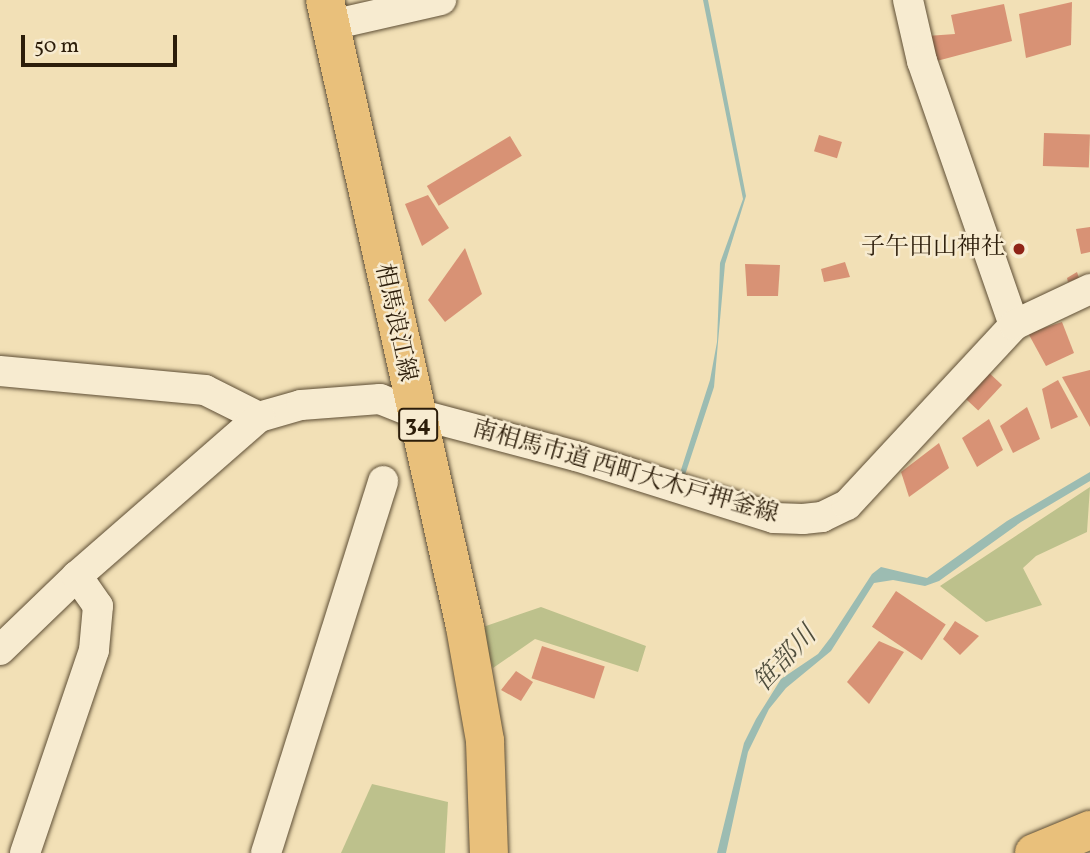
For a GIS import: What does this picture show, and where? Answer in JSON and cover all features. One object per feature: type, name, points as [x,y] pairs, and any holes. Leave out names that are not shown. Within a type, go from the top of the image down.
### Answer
[{"type":"main road","name":"相馬浪江線","points":[[328,12],[476,686],[486,763],[489,853]]},
{"type":"main road","points":[[1034,853],[1090,830]]},
{"type":"street","points":[[328,12],[440,0]]},
{"type":"street","points":[[908,0],[922,61],[1014,325]]},
{"type":"street","name":"南相馬市道 西町大木戸押釜線","points":[[260,417],[301,405],[380,399],[414,413],[576,456],[774,518],[822,517],[857,495],[1014,325],[1090,289]]},
{"type":"street","points":[[0,371],[205,390],[260,417],[77,576],[0,650]]},
{"type":"street","points":[[266,853],[383,481]]},
{"type":"street","points":[[25,853],[94,650],[98,606],[77,576]]},
{"type":"green space","points":[[1090,487],[1087,532],[1036,556],[1023,568],[1042,605],[986,622],[940,586]]},
{"type":"green space","points":[[541,607],[646,646],[638,672],[535,639],[493,668],[480,628]]},
{"type":"green space","points":[[372,784],[448,802],[445,853],[341,853]]},
{"type":"water","points":[[703,0],[708,0],[746,196],[725,264],[714,387],[684,478],[679,476],[710,380],[717,342],[720,263],[743,199]]},
{"type":"water","points":[[1090,472],[1090,481],[1021,522],[939,581],[925,586],[893,580],[874,583],[831,651],[786,688],[769,709],[748,752],[726,853],[717,853],[744,743],[756,719],[781,679],[818,654],[872,574],[881,567],[927,578],[1007,521]]},
{"type":"building","points":[[1072,2],[1071,45],[1026,58],[1019,14]]},
{"type":"building","points":[[1004,4],[1012,41],[933,62],[927,36],[955,34],[951,15]]},
{"type":"building","points":[[1044,133],[1090,135],[1089,168],[1043,166]]},
{"type":"building","points":[[819,135],[842,142],[837,158],[814,151]]},
{"type":"building","points":[[510,136],[522,156],[439,206],[427,186]]},
{"type":"building","points":[[428,195],[449,228],[422,246],[405,204]]},
{"type":"building","points":[[1090,227],[1090,252],[1081,254],[1076,229]]},
{"type":"building","name":"子午田山神社","points":[[1023,241],[1027,254],[1018,258],[1010,245]]},
{"type":"building","points":[[465,248],[482,294],[445,322],[428,300]]},
{"type":"building","points":[[845,262],[850,277],[824,282],[821,269]]},
{"type":"building","points":[[745,264],[780,265],[778,296],[747,296]]},
{"type":"building","points":[[1077,272],[1079,278],[1068,282],[1067,278]]},
{"type":"building","points":[[1062,322],[1074,353],[1046,366],[1028,333]]},
{"type":"building","points":[[986,370],[1002,385],[978,411],[962,396]]},
{"type":"building","points":[[1090,370],[1090,427],[1062,377]]},
{"type":"building","points":[[1058,380],[1078,417],[1051,429],[1042,389]]},
{"type":"building","points":[[1027,407],[1040,439],[1013,453],[1000,426]]},
{"type":"building","points":[[989,419],[1003,450],[977,467],[962,438]]},
{"type":"building","points":[[939,443],[949,468],[909,497],[901,472]]},
{"type":"building","points":[[896,591],[946,625],[922,660],[872,627]]},
{"type":"building","points":[[955,621],[979,636],[960,655],[943,639]]},
{"type":"building","points":[[879,641],[904,652],[869,704],[847,682]]},
{"type":"building","points":[[542,646],[605,666],[594,699],[531,678]]},
{"type":"building","points":[[516,671],[533,682],[521,701],[501,690]]},
{"type":"place","name":"子午田山神社","points":[[1019,249]]},
{"type":"water label","name":"笹部川","points":[[786,660]]}]
